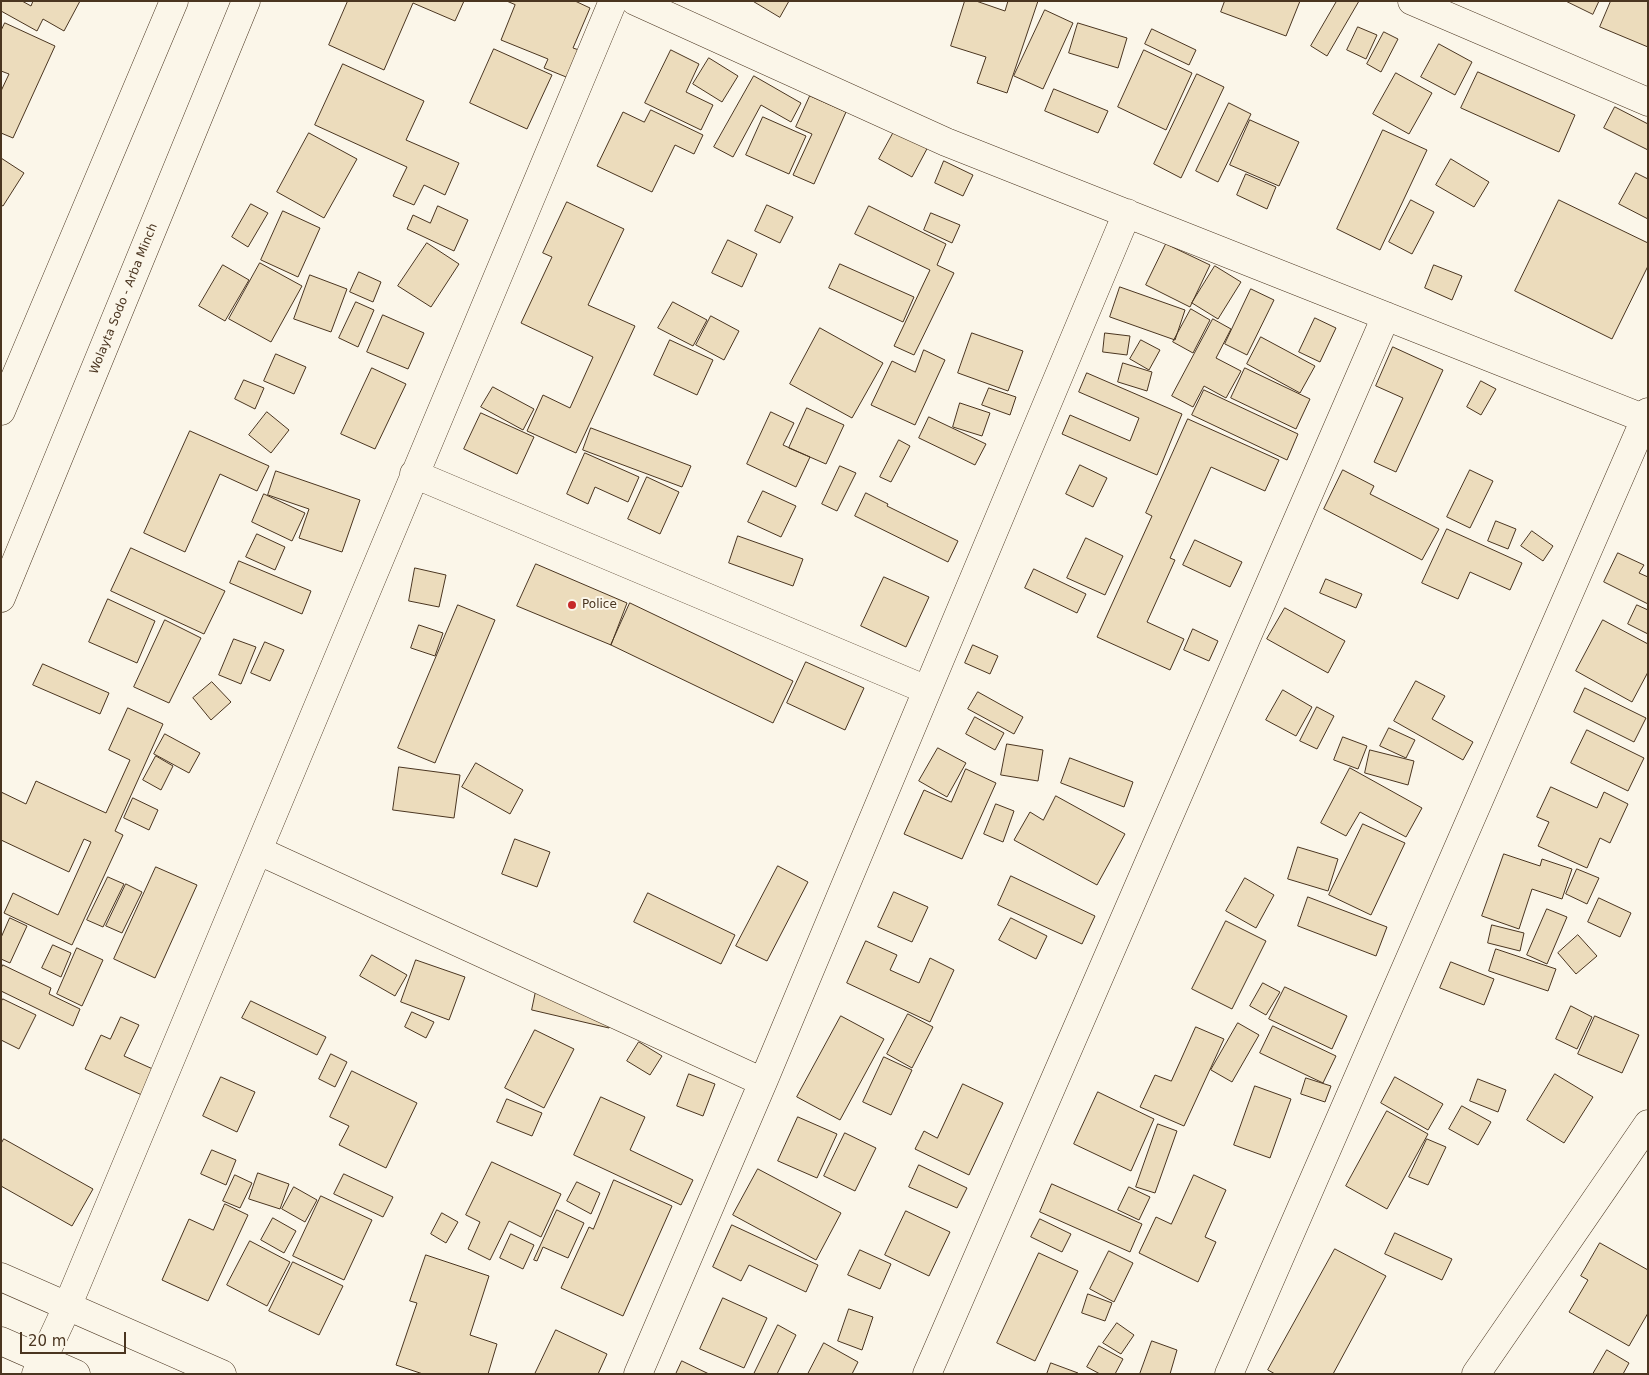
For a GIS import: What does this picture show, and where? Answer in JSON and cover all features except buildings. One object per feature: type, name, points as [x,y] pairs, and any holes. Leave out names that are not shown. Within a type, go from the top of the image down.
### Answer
[{"type":"main road","points":[[1,411],[174,1]]},
{"type":"main road","name":"Wolayta Sodo - Arba Minch","points":[[1,598],[246,1]]},
{"type":"main road","points":[[39,1367],[67,1307],[259,851],[414,474],[613,1]]},
{"type":"main road","points":[[635,1],[946,142],[1647,417],[1229,1374]]},
{"type":"main road","points":[[1412,1],[1648,102]]},
{"type":"main road","points":[[638,1374],[763,1082],[1127,213]]},
{"type":"main road","points":[[927,1374],[1386,316]]},
{"type":"main road","points":[[414,474],[927,690]]},
{"type":"main road","points":[[259,851],[763,1082]]},
{"type":"main road","points":[[1476,1374],[1648,1124]]},
{"type":"main road","points":[[1,1277],[222,1374]]},
{"type":"main road","points":[[1,1341],[39,1367],[76,1374]]},
{"type":"place","name":"Police","points":[[572,605]]}]
